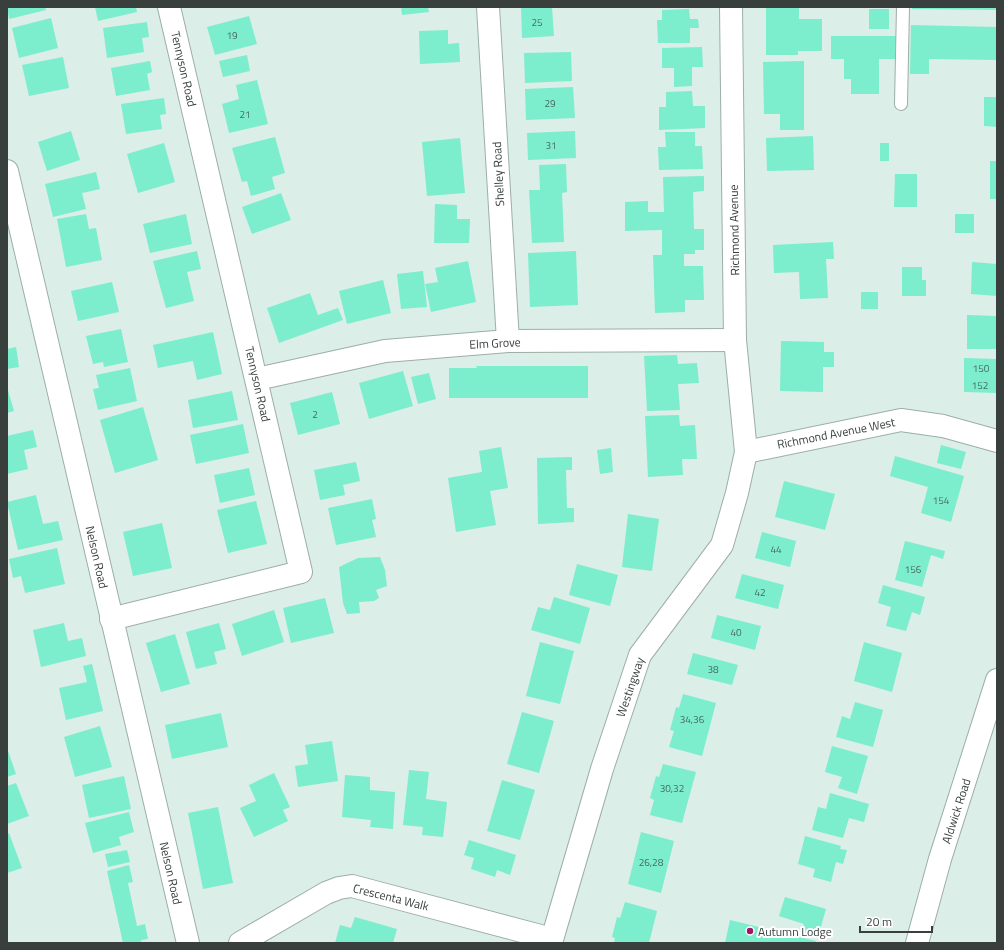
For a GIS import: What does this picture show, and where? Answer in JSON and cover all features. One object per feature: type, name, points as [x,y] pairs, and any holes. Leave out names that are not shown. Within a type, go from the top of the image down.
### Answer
[{"type":"street","name":"Tennyson Road","points":[[111,619],[301,572],[170,7]]},
{"type":"street","name":"Shelley Road","points":[[488,7],[508,341]]},
{"type":"street","name":"Richmond Avenue","points":[[731,7],[736,340],[746,452]]},
{"type":"street","name":"Nelson Road","points":[[7,172],[188,943]]},
{"type":"street","name":"Elm Grove","points":[[257,379],[385,351],[508,341],[736,340]]},
{"type":"street","name":"Richmond Avenue West","points":[[746,452],[901,420],[943,426],[997,441]]},
{"type":"street","name":"Westingway","points":[[552,941],[602,769],[640,654],[722,545],[737,493],[746,452]]},
{"type":"street","name":"Aldwick Road","points":[[917,943],[940,859],[997,680]]},
{"type":"street","name":"Crescenta Walk","points":[[240,943],[326,893],[339,888],[352,886],[552,941]]},
{"type":"lane","points":[[901,104],[903,7]]},
{"type":"building","points":[[7,7],[45,7],[46,10],[9,19]]},
{"type":"building","points":[[95,7],[136,7],[137,12],[98,21]]},
{"type":"building","points":[[401,7],[428,7],[429,12],[402,15]]},
{"type":"building","points":[[521,7],[552,7],[554,36],[522,38]]},
{"type":"building","points":[[766,7],[799,7],[799,19],[822,19],[822,51],[798,51],[798,55],[766,55]]},
{"type":"building","points":[[912,7],[997,7],[997,10],[912,9]]},
{"type":"building","points":[[689,9],[690,19],[698,19],[699,28],[690,28],[690,43],[658,43],[657,20],[662,20],[662,10]]},
{"type":"building","points":[[869,9],[889,9],[889,29],[869,29]]},
{"type":"building","points":[[249,16],[257,44],[215,55],[207,27]]},
{"type":"building","points":[[51,18],[58,48],[19,58],[12,28]]},
{"type":"building","points":[[147,22],[149,37],[142,38],[144,52],[107,58],[103,28]]},
{"type":"building","points":[[911,25],[997,27],[997,60],[929,59],[929,74],[910,74]]},
{"type":"building","points":[[448,30],[448,44],[459,43],[460,62],[420,64],[419,31]]},
{"type":"building","points":[[831,36],[896,36],[895,59],[879,59],[879,94],[851,94],[851,79],[844,79],[844,59],[831,59]]},
{"type":"building","points":[[702,47],[703,67],[692,67],[692,86],[674,87],[674,68],[662,68],[662,48]]},
{"type":"building","points":[[571,52],[572,81],[525,83],[524,53]]},
{"type":"building","points":[[247,55],[250,71],[223,77],[219,61]]},
{"type":"building","points":[[63,57],[69,88],[29,96],[22,65]]},
{"type":"building","points":[[150,61],[152,72],[147,74],[150,90],[116,96],[111,68]]},
{"type":"building","points":[[804,61],[804,130],[780,130],[780,114],[764,114],[763,62]]},
{"type":"building","points":[[257,80],[268,124],[229,133],[222,104],[239,99],[236,85]]},
{"type":"building","points":[[573,87],[575,118],[526,120],[525,89]]},
{"type":"building","points":[[692,91],[693,106],[705,106],[705,128],[659,130],[659,107],[666,107],[666,92]]},
{"type":"building","points":[[984,97],[997,97],[997,127],[984,126]]},
{"type":"building","points":[[164,98],[166,114],[160,115],[162,129],[126,134],[121,104]]},
{"type":"building","points":[[71,131],[80,160],[47,171],[38,142]]},
{"type":"building","points":[[575,131],[576,158],[528,160],[527,133]]},
{"type":"building","points":[[665,132],[695,132],[695,146],[702,146],[703,169],[659,170],[658,147],[666,147]]},
{"type":"building","points":[[813,136],[814,170],[767,171],[766,138]]},
{"type":"building","points":[[275,137],[285,173],[272,177],[275,189],[251,196],[247,181],[242,182],[232,148]]},
{"type":"building","points":[[460,138],[465,193],[427,196],[422,142]]},
{"type":"building","points":[[164,143],[175,182],[138,193],[127,154]]},
{"type":"building","points":[[880,143],[889,143],[889,161],[880,161]]},
{"type":"building","points":[[990,161],[997,161],[997,199],[990,199]]},
{"type":"building","points":[[566,164],[567,192],[562,193],[564,242],[532,243],[529,190],[540,190],[539,165]]},
{"type":"building","points":[[96,172],[100,189],[82,193],[86,209],[53,217],[45,184]]},
{"type":"building","points":[[895,174],[917,174],[917,207],[894,207]]},
{"type":"building","points":[[704,176],[704,191],[693,192],[694,229],[704,229],[704,250],[695,250],[695,254],[684,254],[684,266],[703,266],[704,300],[685,300],[685,312],[655,313],[653,255],[662,255],[662,230],[625,231],[625,202],[648,201],[648,212],[664,212],[663,177]]},
{"type":"building","points":[[281,193],[291,220],[252,234],[242,207]]},
{"type":"building","points":[[435,204],[457,205],[457,219],[470,219],[469,243],[434,243]]},
{"type":"building","points":[[86,214],[89,229],[96,228],[102,260],[66,267],[57,219]]},
{"type":"building","points":[[186,214],[192,244],[150,253],[143,224]]},
{"type":"building","points":[[955,214],[974,214],[974,233],[955,233]]},
{"type":"building","points":[[833,242],[834,259],[826,259],[828,298],[800,299],[799,272],[774,273],[773,245]]},
{"type":"building","points":[[197,251],[201,269],[187,272],[194,301],[166,308],[153,261]]},
{"type":"building","points":[[576,251],[578,305],[530,307],[528,253]]},
{"type":"building","points":[[468,261],[476,302],[431,312],[425,284],[438,282],[435,268]]},
{"type":"building","points":[[972,262],[997,264],[997,296],[971,294]]},
{"type":"building","points":[[902,267],[922,267],[922,280],[926,280],[926,296],[902,296]]},
{"type":"building","points":[[423,271],[427,307],[401,309],[397,274]]},
{"type":"building","points":[[383,280],[391,313],[347,324],[339,291]]},
{"type":"building","points":[[112,282],[119,312],[78,321],[71,291]]},
{"type":"building","points":[[861,292],[878,292],[878,309],[861,309]]},
{"type":"building","points":[[310,293],[318,315],[338,308],[343,320],[279,343],[267,308]]},
{"type":"building","points":[[967,315],[997,316],[997,349],[967,349]]},
{"type":"building","points":[[121,329],[128,362],[104,367],[103,362],[93,364],[86,336]]},
{"type":"building","points":[[213,332],[222,374],[197,380],[193,361],[158,368],[153,345]]},
{"type":"building","points":[[781,341],[824,342],[824,352],[834,352],[834,367],[823,367],[823,392],[780,391]]},
{"type":"building","points":[[16,347],[19,367],[7,369],[7,349]]},
{"type":"building","points":[[677,355],[678,364],[697,363],[699,383],[678,384],[680,410],[647,411],[644,356]]},
{"type":"building","points":[[964,358],[997,359],[997,393],[964,392]]},
{"type":"building","points":[[476,366],[588,366],[588,398],[449,398],[449,368],[477,368]]},
{"type":"building","points":[[130,368],[137,401],[98,410],[93,389],[99,388],[96,375]]},
{"type":"building","points":[[403,371],[413,406],[369,419],[359,383]]},
{"type":"building","points":[[429,373],[436,399],[418,404],[411,377]]},
{"type":"building","points":[[7,387],[14,411],[7,413]]},
{"type":"building","points":[[232,391],[238,420],[193,428],[188,400]]},
{"type":"building","points":[[332,392],[340,424],[298,435],[290,403]]},
{"type":"building","points":[[143,407],[158,460],[115,473],[100,420]]},
{"type":"building","points":[[679,415],[680,426],[695,425],[697,459],[682,459],[683,475],[648,477],[645,416]]},
{"type":"building","points":[[243,424],[249,453],[196,464],[190,435]]},
{"type":"building","points":[[33,430],[37,447],[24,450],[28,469],[7,474],[7,436]]},
{"type":"building","points":[[941,445],[966,452],[961,469],[937,463]]},
{"type":"building","points":[[501,447],[508,488],[490,491],[496,525],[456,532],[448,478],[482,472],[479,451]]},
{"type":"building","points":[[611,448],[613,472],[600,474],[597,450]]},
{"type":"building","points":[[895,456],[964,476],[951,522],[921,513],[928,487],[890,476]]},
{"type":"building","points":[[572,457],[572,470],[566,470],[567,508],[574,508],[574,522],[538,524],[537,458]]},
{"type":"building","points":[[356,462],[360,481],[343,485],[345,495],[320,500],[314,470]]},
{"type":"building","points":[[249,468],[255,495],[220,503],[214,475]]},
{"type":"building","points":[[784,481],[835,494],[825,530],[775,517]]},
{"type":"building","points":[[36,495],[43,524],[58,521],[63,540],[18,550],[7,502]]},
{"type":"building","points":[[372,499],[376,519],[372,520],[376,537],[336,545],[328,508]]},
{"type":"building","points":[[256,501],[267,544],[228,553],[217,510]]},
{"type":"building","points":[[628,514],[659,519],[652,571],[622,567]]},
{"type":"building","points":[[162,523],[172,568],[133,576],[123,532]]},
{"type":"building","points":[[762,532],[796,541],[790,567],[755,558]]},
{"type":"building","points":[[905,541],[945,551],[943,559],[931,555],[922,587],[895,580]]},
{"type":"building","points":[[57,548],[65,584],[25,593],[21,576],[13,578],[9,559]]},
{"type":"building","points":[[380,557],[385,570],[387,586],[376,590],[379,598],[374,601],[359,602],[360,613],[347,614],[343,603],[339,567],[358,558]]},
{"type":"building","points":[[577,564],[618,575],[610,606],[569,595]]},
{"type":"building","points":[[742,574],[784,585],[778,609],[735,598]]},
{"type":"building","points":[[883,585],[925,597],[920,615],[912,612],[906,631],[886,626],[891,607],[878,603]]},
{"type":"building","points":[[554,597],[590,608],[580,644],[531,630],[538,607],[550,610]]},
{"type":"building","points":[[325,598],[334,633],[291,643],[283,608]]},
{"type":"building","points":[[274,610],[284,642],[242,656],[232,624]]},
{"type":"building","points":[[717,615],[761,626],[755,650],[711,638]]},
{"type":"building","points":[[64,623],[68,641],[82,638],[86,656],[41,667],[33,630]]},
{"type":"building","points":[[219,623],[226,649],[214,652],[217,664],[196,669],[186,632]]},
{"type":"building","points":[[175,634],[190,684],[161,692],[146,643]]},
{"type":"building","points":[[540,642],[574,651],[560,704],[526,696]]},
{"type":"building","points":[[864,642],[902,653],[892,692],[854,681]]},
{"type":"building","points":[[693,653],[738,665],[732,685],[687,674]]},
{"type":"building","points":[[92,664],[103,711],[66,720],[59,688],[87,682],[83,666]]},
{"type":"building","points":[[683,694],[716,703],[702,756],[669,747],[674,731],[670,730],[676,707],[679,708]]},
{"type":"building","points":[[855,702],[883,710],[873,747],[836,737],[842,716],[850,719]]},
{"type":"building","points":[[522,712],[554,721],[539,773],[507,764]]},
{"type":"building","points":[[221,713],[228,747],[172,759],[165,725]]},
{"type":"building","points":[[100,726],[112,767],[75,777],[64,737]]},
{"type":"building","points":[[332,741],[338,781],[298,787],[295,766],[308,764],[305,745]]},
{"type":"building","points":[[832,746],[868,756],[857,794],[838,788],[842,777],[825,772]]},
{"type":"building","points":[[7,748],[16,774],[7,777]]},
{"type":"building","points":[[663,764],[696,772],[682,823],[650,815],[654,800],[650,798],[656,776],[659,777]]},
{"type":"building","points":[[409,770],[429,772],[426,799],[447,802],[443,837],[422,835],[423,827],[403,825]]},
{"type":"building","points":[[274,773],[290,807],[283,810],[288,821],[254,837],[240,808],[256,801],[249,785]]},
{"type":"building","points":[[345,775],[370,777],[370,790],[395,792],[393,829],[370,827],[371,820],[342,817]]},
{"type":"building","points":[[124,776],[131,809],[89,818],[82,785]]},
{"type":"building","points":[[502,780],[535,790],[520,840],[487,831]]},
{"type":"building","points":[[16,783],[29,816],[7,824],[7,786]]},
{"type":"building","points":[[830,793],[869,804],[864,822],[849,818],[843,838],[812,830],[818,807],[826,809]]},
{"type":"building","points":[[218,807],[233,883],[203,889],[188,813]]},
{"type":"building","points":[[129,812],[134,832],[119,837],[121,845],[93,853],[85,823]]},
{"type":"building","points":[[641,832],[674,841],[661,893],[628,884]]},
{"type":"building","points":[[9,833],[22,868],[7,873],[7,834]]},
{"type":"building","points":[[805,836],[841,846],[840,849],[847,850],[843,864],[836,862],[831,882],[813,877],[815,869],[798,864]]},
{"type":"building","points":[[469,840],[516,855],[510,875],[497,870],[495,877],[471,869],[474,858],[464,855]]},
{"type":"building","points":[[127,850],[130,862],[108,867],[105,854]]},
{"type":"building","points":[[129,865],[133,882],[128,883],[137,926],[145,924],[148,939],[141,940],[141,943],[123,943],[107,871]]},
{"type":"building","points":[[785,897],[826,909],[818,937],[802,932],[804,924],[779,916]]},
{"type":"building","points":[[625,902],[657,911],[649,943],[614,943],[615,938],[612,937],[617,917],[620,918]]},
{"type":"building","points":[[355,917],[397,929],[393,943],[335,943],[340,925],[351,928]]},
{"type":"building","name":"Autumn Lodge","points":[[730,920],[816,941],[815,943],[725,943]]},
{"type":"place","name":"Autumn Lodge","points":[[750,931]]}]
